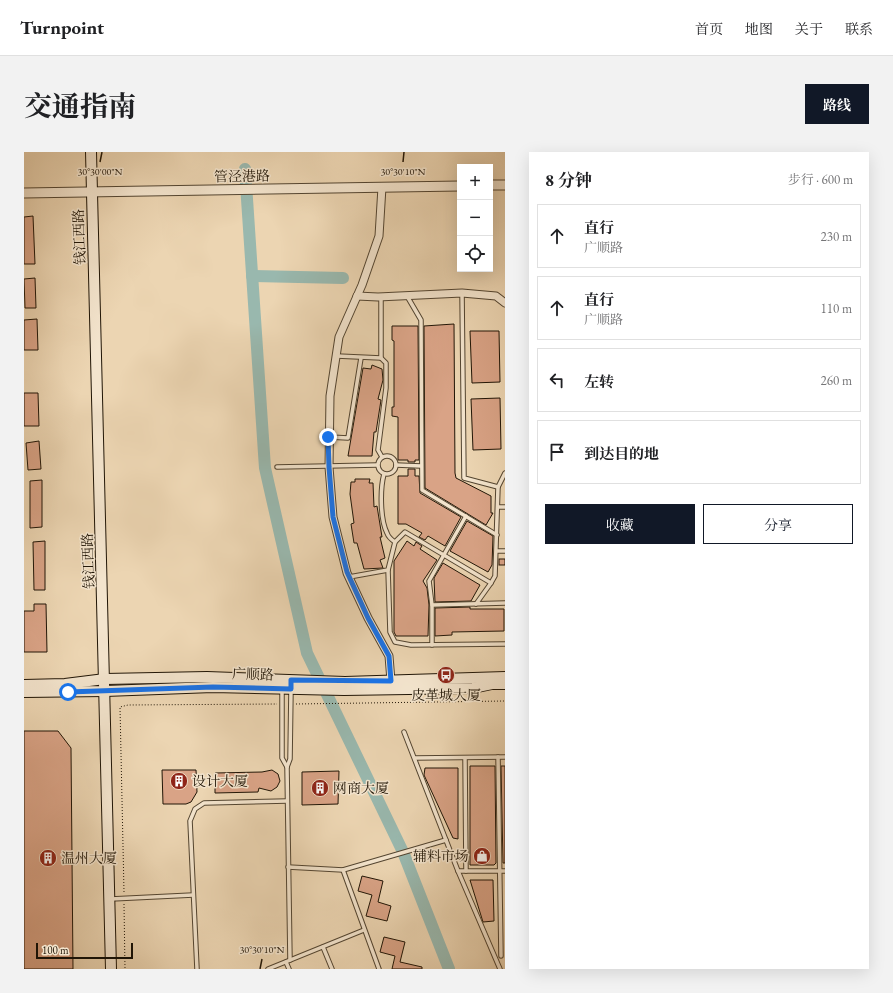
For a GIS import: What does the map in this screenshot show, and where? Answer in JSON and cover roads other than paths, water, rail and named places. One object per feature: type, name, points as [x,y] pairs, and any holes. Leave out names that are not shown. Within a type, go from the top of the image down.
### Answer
[{"type":"main road","name":"钱江西路","points":[[91,152],[111,969]]},
{"type":"main road","name":"广顺路","points":[[24,685],[65,684],[105,679],[207,677],[292,685]]},
{"type":"main road","name":"广顺路","points":[[344,686],[391,681],[505,677]]},
{"type":"main road","name":"广顺路","points":[[24,692],[292,685],[473,688],[492,684],[505,684]]},
{"type":"street","points":[[493,185],[505,185]]},
{"type":"street","name":"管泾港路","points":[[24,193],[457,186]]},
{"type":"street","points":[[382,188],[379,236],[362,285],[339,337],[330,396],[328,437],[333,517],[349,577],[389,656],[391,681]]},
{"type":"street","points":[[357,296],[381,297],[462,293],[496,296],[505,303]]},
{"type":"lane","points":[[462,293],[464,478],[498,487]]},
{"type":"lane","points":[[408,296],[421,320],[422,490],[497,535]]},
{"type":"lane","points":[[381,297],[382,358],[386,363],[386,388],[378,450],[382,457]]},
{"type":"lane","points":[[336,356],[382,358]]},
{"type":"lane","points":[[328,437],[348,438],[361,358]]},
{"type":"lane","points":[[382,457],[391,457],[396,465]]},
{"type":"lane","points":[[377,465],[382,457]]},
{"type":"lane","points":[[377,465],[379,471],[384,474],[392,473],[396,465]]},
{"type":"lane","points":[[277,467],[377,465]]},
{"type":"lane","points":[[396,465],[422,466]]},
{"type":"lane","points":[[476,604],[495,576],[498,487],[505,473]]},
{"type":"lane","points":[[384,474],[380,491],[382,509],[386,533],[395,542]]},
{"type":"lane","points":[[498,507],[505,507]]},
{"type":"lane","points":[[432,645],[432,605],[429,581],[466,516]]},
{"type":"lane","points":[[491,583],[405,532],[395,542],[388,570],[390,632],[395,642],[405,645],[505,644]]},
{"type":"lane","points":[[496,551],[505,551]]},
{"type":"lane","points":[[349,577],[388,570]]},
{"type":"lane","points":[[432,605],[505,603]]},
{"type":"lane","points":[[287,766],[282,758],[282,704],[292,685]]},
{"type":"lane","points":[[290,960],[287,766],[290,759],[290,704],[292,685]]},
{"type":"lane","points":[[404,732],[458,871],[496,956],[500,969]]},
{"type":"lane","points":[[496,956],[503,956],[498,757]]},
{"type":"lane","points":[[414,758],[505,757]]},
{"type":"lane","points":[[465,758],[466,871]]},
{"type":"lane","points":[[197,969],[190,821],[195,809],[204,804],[287,801]]},
{"type":"lane","points":[[288,867],[342,870],[383,860],[446,840]]},
{"type":"lane","points":[[342,870],[378,969]]},
{"type":"lane","points":[[458,871],[505,871]]},
{"type":"lane","points":[[110,899],[193,895]]},
{"type":"lane","points":[[268,969],[364,930]]},
{"type":"lane","points":[[323,947],[332,969]]},
{"type":"lane","points":[[286,962],[289,969]]},
{"type":"waterway","points":[[245,169],[265,468],[307,653],[403,852],[449,969]]},
{"type":"waterway","points":[[252,276],[343,278]]},
{"type":"place","name":"皮革城大厦","points":[[446,675]]},
{"type":"place","name":"设计大厦","points":[[179,781]]},
{"type":"place","name":"网商大厦","points":[[320,788]]},
{"type":"place","name":"辅料市场","points":[[482,856]]},
{"type":"place","name":"温州大厦","points":[[48,858]]}]
